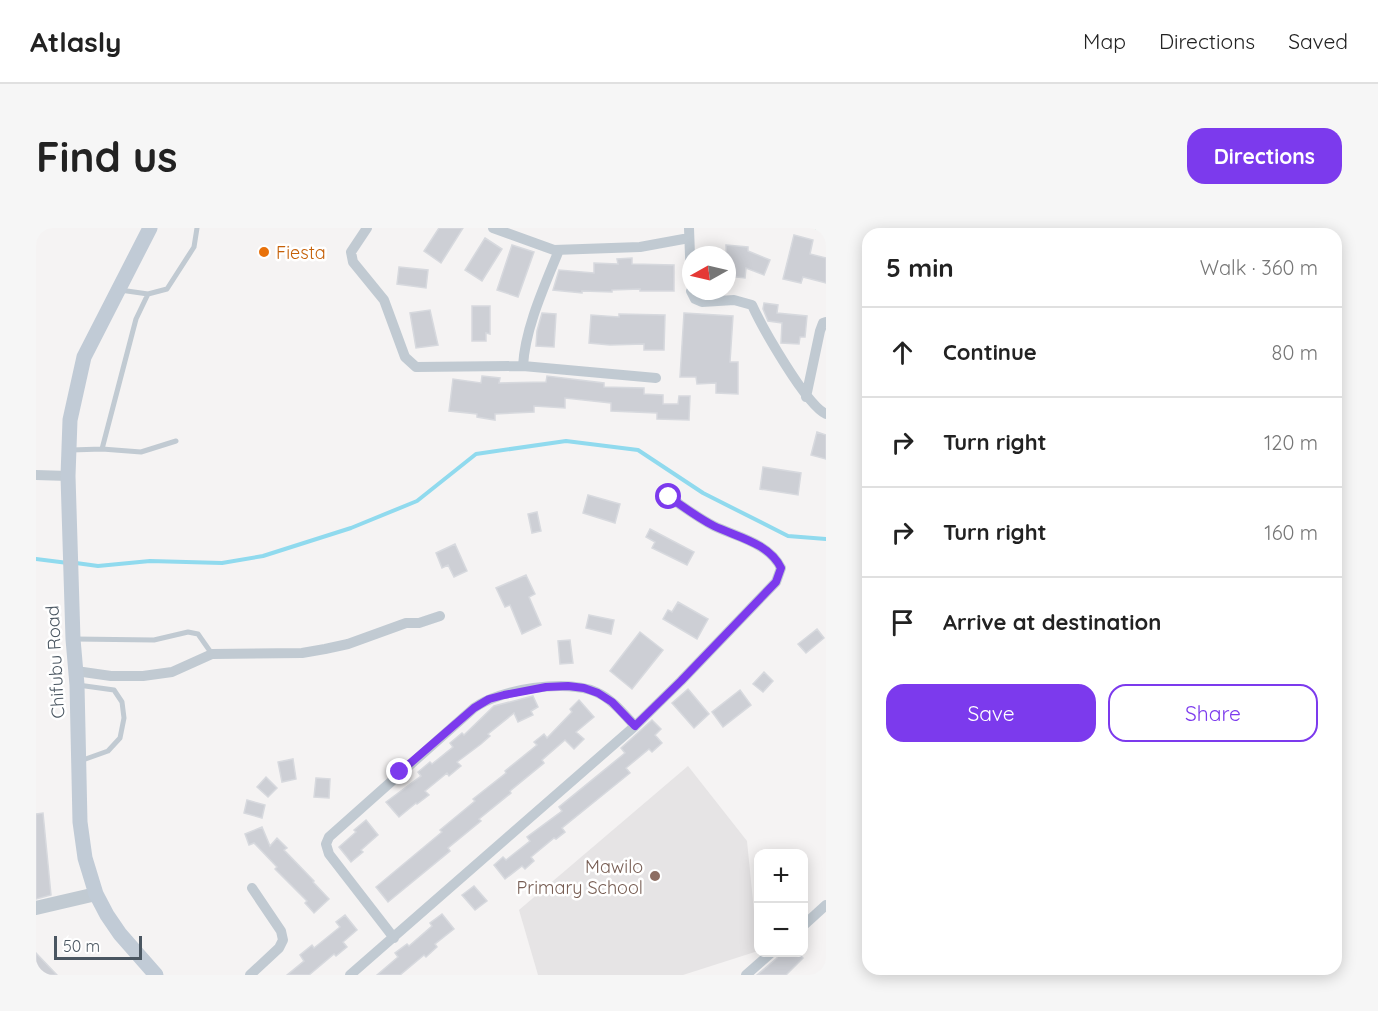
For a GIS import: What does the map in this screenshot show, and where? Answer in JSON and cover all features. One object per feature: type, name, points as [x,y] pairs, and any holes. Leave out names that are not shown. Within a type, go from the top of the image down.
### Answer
[{"type":"main road","name":"Chifubu Road","points":[[150,228],[84,357],[70,420],[68,476],[73,639],[77,678],[80,822],[85,858],[96,894],[120,934],[156,975]]},
{"type":"street","points":[[367,228],[351,252],[353,262],[384,300],[405,357],[416,367],[523,366],[656,378]]},
{"type":"street","points":[[493,228],[546,248],[559,250],[640,247],[689,233]]},
{"type":"street","points":[[523,366],[524,354],[537,310],[559,250]]},
{"type":"street","points":[[697,300],[702,302],[734,300],[752,305],[761,327],[806,397],[826,414]]},
{"type":"street","points":[[806,397],[820,332],[823,323],[826,322]]},
{"type":"street","points":[[36,475],[68,476]]},
{"type":"street","points":[[350,975],[635,726],[776,582],[781,568],[776,558],[739,535],[713,526],[669,497]]},
{"type":"street","points":[[77,678],[143,676],[172,672],[212,654],[293,653],[325,649],[348,644],[406,623],[419,623],[440,616]]},
{"type":"street","points":[[394,938],[329,854],[326,844],[329,837],[373,796],[474,708],[489,699],[546,687],[584,688],[612,702],[635,726]]},
{"type":"street","points":[[250,975],[279,948],[284,940],[281,931],[252,888]]},
{"type":"street","points":[[36,908],[96,894]]},
{"type":"street","points":[[808,921],[826,905]]},
{"type":"street","points":[[746,975],[766,957]]},
{"type":"lane","points":[[119,290],[148,294],[167,289],[194,247],[196,228]]},
{"type":"lane","points":[[102,449],[136,319],[148,294]]},
{"type":"lane","points":[[69,451],[102,449],[141,452],[176,441]]},
{"type":"lane","points":[[73,639],[154,640],[188,632],[198,633],[212,654]]},
{"type":"lane","points":[[77,678],[114,690],[122,702],[124,718],[120,738],[108,751],[78,762]]},
{"type":"path","points":[[815,228],[826,231]]},
{"type":"shaded area","name":"Mawilo Primary School","points":[[688,766],[747,841],[754,911],[754,952],[683,975],[538,975],[519,910]]},
{"type":"building","points":[[439,228],[463,228],[441,263],[424,251]]},
{"type":"building","points":[[794,235],[813,240],[810,254],[826,258],[826,283],[803,277],[801,283],[783,279]]},
{"type":"building","points":[[485,238],[502,249],[482,281],[465,270]]},
{"type":"building","points":[[512,245],[534,252],[518,297],[497,290]]},
{"type":"building","points":[[726,245],[748,247],[748,251],[770,260],[764,275],[746,268],[745,278],[736,277],[736,246]]},
{"type":"building","points":[[632,258],[632,264],[674,265],[674,291],[640,291],[640,289],[612,290],[612,292],[582,291],[582,293],[553,290],[559,270],[594,273],[594,263],[618,264],[617,259]]},
{"type":"building","points":[[399,267],[428,270],[426,288],[397,284]]},
{"type":"building","points":[[764,303],[778,305],[777,313],[807,316],[805,337],[800,337],[799,344],[781,343],[782,323],[768,321],[763,309]]},
{"type":"building","points":[[472,306],[490,306],[490,334],[486,333],[486,341],[472,341]]},
{"type":"building","points":[[430,310],[438,345],[416,348],[410,313]]},
{"type":"building","points":[[542,313],[556,314],[554,347],[536,346]]},
{"type":"building","points":[[684,313],[733,316],[730,362],[738,362],[738,394],[716,393],[716,383],[697,384],[696,377],[680,377]]},
{"type":"building","points":[[619,314],[665,315],[664,350],[644,350],[644,344],[589,343],[591,315],[619,317]]},
{"type":"building","points":[[482,376],[500,378],[499,383],[546,382],[547,376],[604,383],[604,387],[644,388],[644,394],[663,395],[663,404],[678,404],[679,396],[690,396],[689,420],[657,419],[657,413],[611,411],[611,403],[565,398],[565,408],[534,406],[534,412],[495,414],[495,420],[477,417],[477,414],[449,411],[453,379],[481,383]]},
{"type":"building","points":[[817,432],[826,435],[826,459],[811,455]]},
{"type":"building","points":[[763,467],[801,473],[798,495],[760,489]]},
{"type":"building","points":[[588,495],[620,504],[615,523],[583,513]]},
{"type":"building","points":[[537,512],[541,531],[532,533],[528,514]]},
{"type":"building","points":[[650,529],[694,552],[687,565],[652,548],[655,542],[646,537]]},
{"type":"building","points":[[455,544],[467,571],[454,577],[448,565],[442,568],[436,553]]},
{"type":"building","points":[[526,575],[535,594],[529,597],[541,625],[522,634],[510,605],[505,607],[496,588]]},
{"type":"building","points":[[678,602],[708,619],[697,639],[663,619],[668,610],[672,612]]},
{"type":"building","points":[[589,615],[614,620],[611,634],[586,628]]},
{"type":"building","points":[[817,629],[824,638],[806,653],[798,644]]},
{"type":"building","points":[[640,632],[663,650],[632,689],[610,671]]},
{"type":"building","points":[[570,640],[573,663],[560,664],[558,641]]},
{"type":"building","points":[[764,672],[773,681],[763,692],[753,684]]},
{"type":"building","points":[[688,689],[709,714],[694,728],[672,703]]},
{"type":"building","points":[[740,690],[751,705],[723,727],[712,712]]},
{"type":"building","points":[[533,696],[538,707],[531,711],[533,715],[518,722],[514,713],[488,734],[490,736],[481,744],[457,762],[461,766],[449,776],[447,773],[425,791],[429,795],[399,817],[386,802],[421,776],[418,772],[453,747],[450,743],[462,733],[464,735],[494,706]]},
{"type":"building","points":[[579,700],[594,717],[576,732],[584,739],[574,749],[565,740],[542,760],[544,763],[448,848],[450,851],[388,902],[376,887],[442,832],[440,830],[475,801],[473,799],[537,745],[534,742],[544,734],[547,738],[572,712],[570,709]]},
{"type":"building","points":[[652,720],[661,729],[655,735],[662,743],[652,752],[649,749],[626,768],[630,773],[562,828],[565,832],[531,857],[534,861],[525,869],[522,866],[505,879],[494,865],[503,857],[506,860],[530,841],[527,837],[562,811],[559,807],[625,753],[621,748]]},
{"type":"building","points":[[293,759],[296,779],[282,782],[278,762]]},
{"type":"building","points":[[266,777],[277,788],[268,797],[257,787]]},
{"type":"building","points":[[316,778],[330,779],[329,798],[314,797]]},
{"type":"building","points":[[247,800],[265,805],[262,818],[244,813]]},
{"type":"building","points":[[43,813],[51,895],[36,899],[36,814]]},
{"type":"building","points":[[366,820],[378,835],[351,862],[339,847]]},
{"type":"building","points":[[262,827],[270,846],[277,838],[287,848],[284,850],[329,899],[314,913],[305,903],[307,901],[275,869],[277,867],[254,843],[249,845],[245,834]]},
{"type":"building","points":[[474,886],[487,901],[475,910],[462,895]]},
{"type":"building","points":[[442,914],[454,929],[435,944],[437,947],[400,975],[377,975],[398,957],[395,953],[407,944],[409,946],[432,926],[430,923]]},
{"type":"building","points":[[345,915],[357,930],[343,942],[347,947],[336,956],[334,954],[309,975],[287,975],[304,961],[300,955],[312,945],[314,948],[340,927],[336,922]]},
{"type":"building","points":[[36,953],[57,975],[40,975],[36,971]]},
{"type":"building","points":[[777,958],[803,958],[786,975],[757,975]]},
{"type":"waterway","points":[[76,563],[98,566],[150,561],[222,563],[263,556],[351,528],[417,501],[476,454],[566,441],[638,450],[703,493],[788,536],[826,539]]},
{"type":"waterway","points":[[36,559],[68,563]]},
{"type":"place","name":"Fiesta","points":[[264,252]]},
{"type":"place","name":"Mawilo Primary School","points":[[655,876]]},
{"type":"route","points":[[400,772],[480,703],[489,699],[546,687],[584,688],[612,702],[635,726],[681,681],[776,582],[781,568],[776,558],[764,550],[739,535],[713,526],[669,497]]}]
